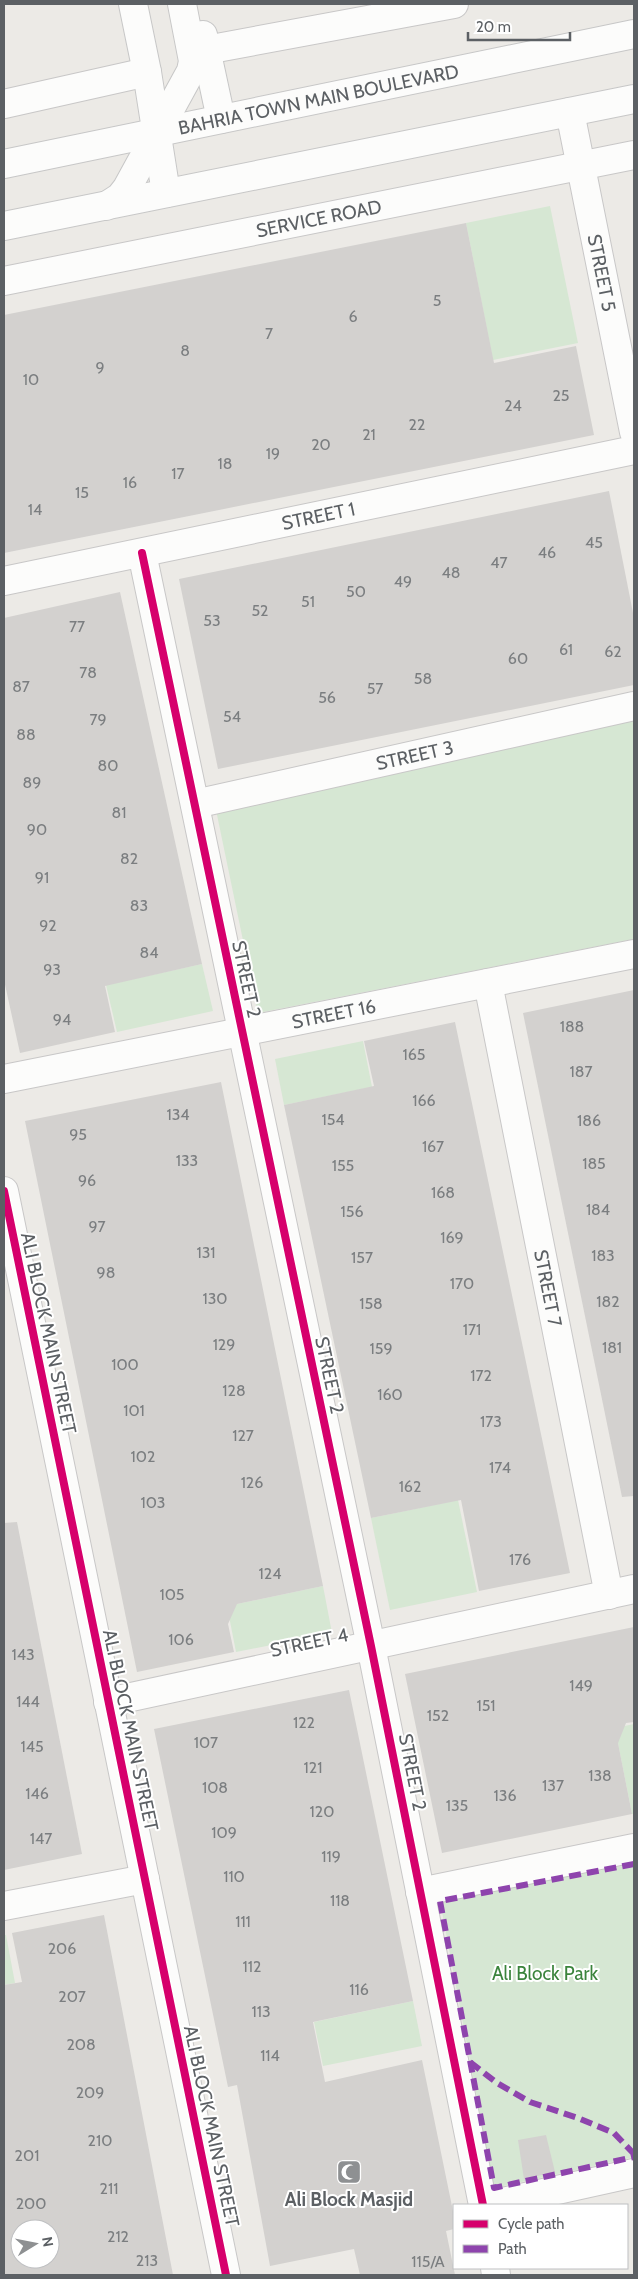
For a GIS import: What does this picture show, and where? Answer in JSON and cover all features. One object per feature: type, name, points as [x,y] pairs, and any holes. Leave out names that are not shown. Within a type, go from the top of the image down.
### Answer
[{"type":"street","points":[[133,4],[147,72],[166,193]]},
{"type":"street","points":[[106,206],[120,197],[127,188],[193,66],[182,4]]},
{"type":"street","points":[[197,4],[221,119]]},
{"type":"street","points":[[206,50],[454,4]]},
{"type":"street","name":"BAHRIA TOWN MAIN BOULEVARD","points":[[4,164],[634,34]]},
{"type":"street","points":[[4,104],[147,72]]},
{"type":"street","points":[[4,226],[634,99]]},
{"type":"street","name":"STREET 5","points":[[570,112],[634,432]]},
{"type":"street","name":"SERVICE ROAD","points":[[4,281],[634,155]]},
{"type":"street","name":"STREET 1","points":[[4,581],[634,450]]},
{"type":"street","name":"STREET 2","points":[[142,553],[371,1646],[483,2204]]},
{"type":"street","name":"STREET 3","points":[[195,804],[634,706]]},
{"type":"street","name":"STREET 16","points":[[4,1079],[634,954]]},
{"type":"street","name":"STREET 7","points":[[488,983],[622,1592]]},
{"type":"street","name":"ALI BLOCK MAIN STREET","points":[[5,1201],[226,2275]]},
{"type":"street","name":"STREET 4","points":[[108,1702],[622,1592]]},
{"type":"street","points":[[420,1892],[634,1848]]},
{"type":"street","points":[[4,1906],[145,1879]]},
{"type":"street","points":[[493,2204],[634,2173]]},
{"type":"green space","points":[[550,206],[578,343],[493,360],[466,223]]},
{"type":"green space","points":[[634,720],[634,939],[258,1013],[216,810]]},
{"type":"green space","points":[[202,964],[213,1011],[117,1032],[106,985]]},
{"type":"green space","points":[[363,1041],[372,1087],[284,1105],[275,1059]]},
{"type":"green space","points":[[458,1500],[477,1592],[390,1610],[371,1518]]},
{"type":"green space","points":[[323,1586],[332,1633],[236,1652],[227,1606]]},
{"type":"green space","points":[[634,1724],[634,1814],[632,1814],[615,1728]]},
{"type":"green space","name":"Ali Block Park","points":[[634,1864],[634,2157],[494,2188],[440,1901]]},
{"type":"green space","points":[[4,1935],[6,1935],[15,1983],[4,1985]]},
{"type":"green space","points":[[413,2001],[422,2046],[323,2066],[314,2022]]},
{"type":"building","points":[[466,223],[494,363],[576,346],[594,435],[4,553],[4,315]]},
{"type":"building","points":[[609,491],[634,618],[634,685],[218,769],[179,579]]},
{"type":"building","points":[[120,592],[202,964],[105,986],[115,1032],[20,1053],[4,980],[4,618]]},
{"type":"building","points":[[634,990],[634,1496],[622,1497],[523,1013]]},
{"type":"building","points":[[455,1022],[570,1573],[479,1591],[461,1500],[371,1518],[284,1105],[374,1086],[364,1041]]},
{"type":"building","points":[[221,1082],[323,1586],[237,1604],[228,1624],[234,1652],[137,1672],[25,1121]]},
{"type":"building","points":[[17,1522],[82,1854],[4,1870],[4,1523]]},
{"type":"building","points":[[634,1627],[634,1722],[626,1723],[618,1743],[632,1814],[442,1853],[405,1674]]},
{"type":"building","points":[[349,1690],[413,2001],[313,2022],[325,2082],[422,2060],[453,2211],[453,2229],[446,2231],[455,2275],[360,2275],[354,2249],[270,2266],[237,2085],[228,2087],[154,1729]]},
{"type":"building","points":[[104,1915],[173,2275],[4,2275],[4,1985],[22,1982],[12,1933]]},
{"type":"building","points":[[546,2135],[555,2172],[524,2179],[518,2140]]},
{"type":"marked path","points":[[634,1864],[440,1901],[494,2188],[634,2157]]},
{"type":"marked path","points":[[470,2062],[497,2083],[530,2102],[578,2118],[614,2133],[634,2154]]},
{"type":"cycle path","points":[[142,553],[371,1646],[483,2204]]},
{"type":"cycle path","points":[[4,1191],[226,2275]]},
{"type":"place","name":"Ali Block Masjid","points":[[349,2172]]}]
